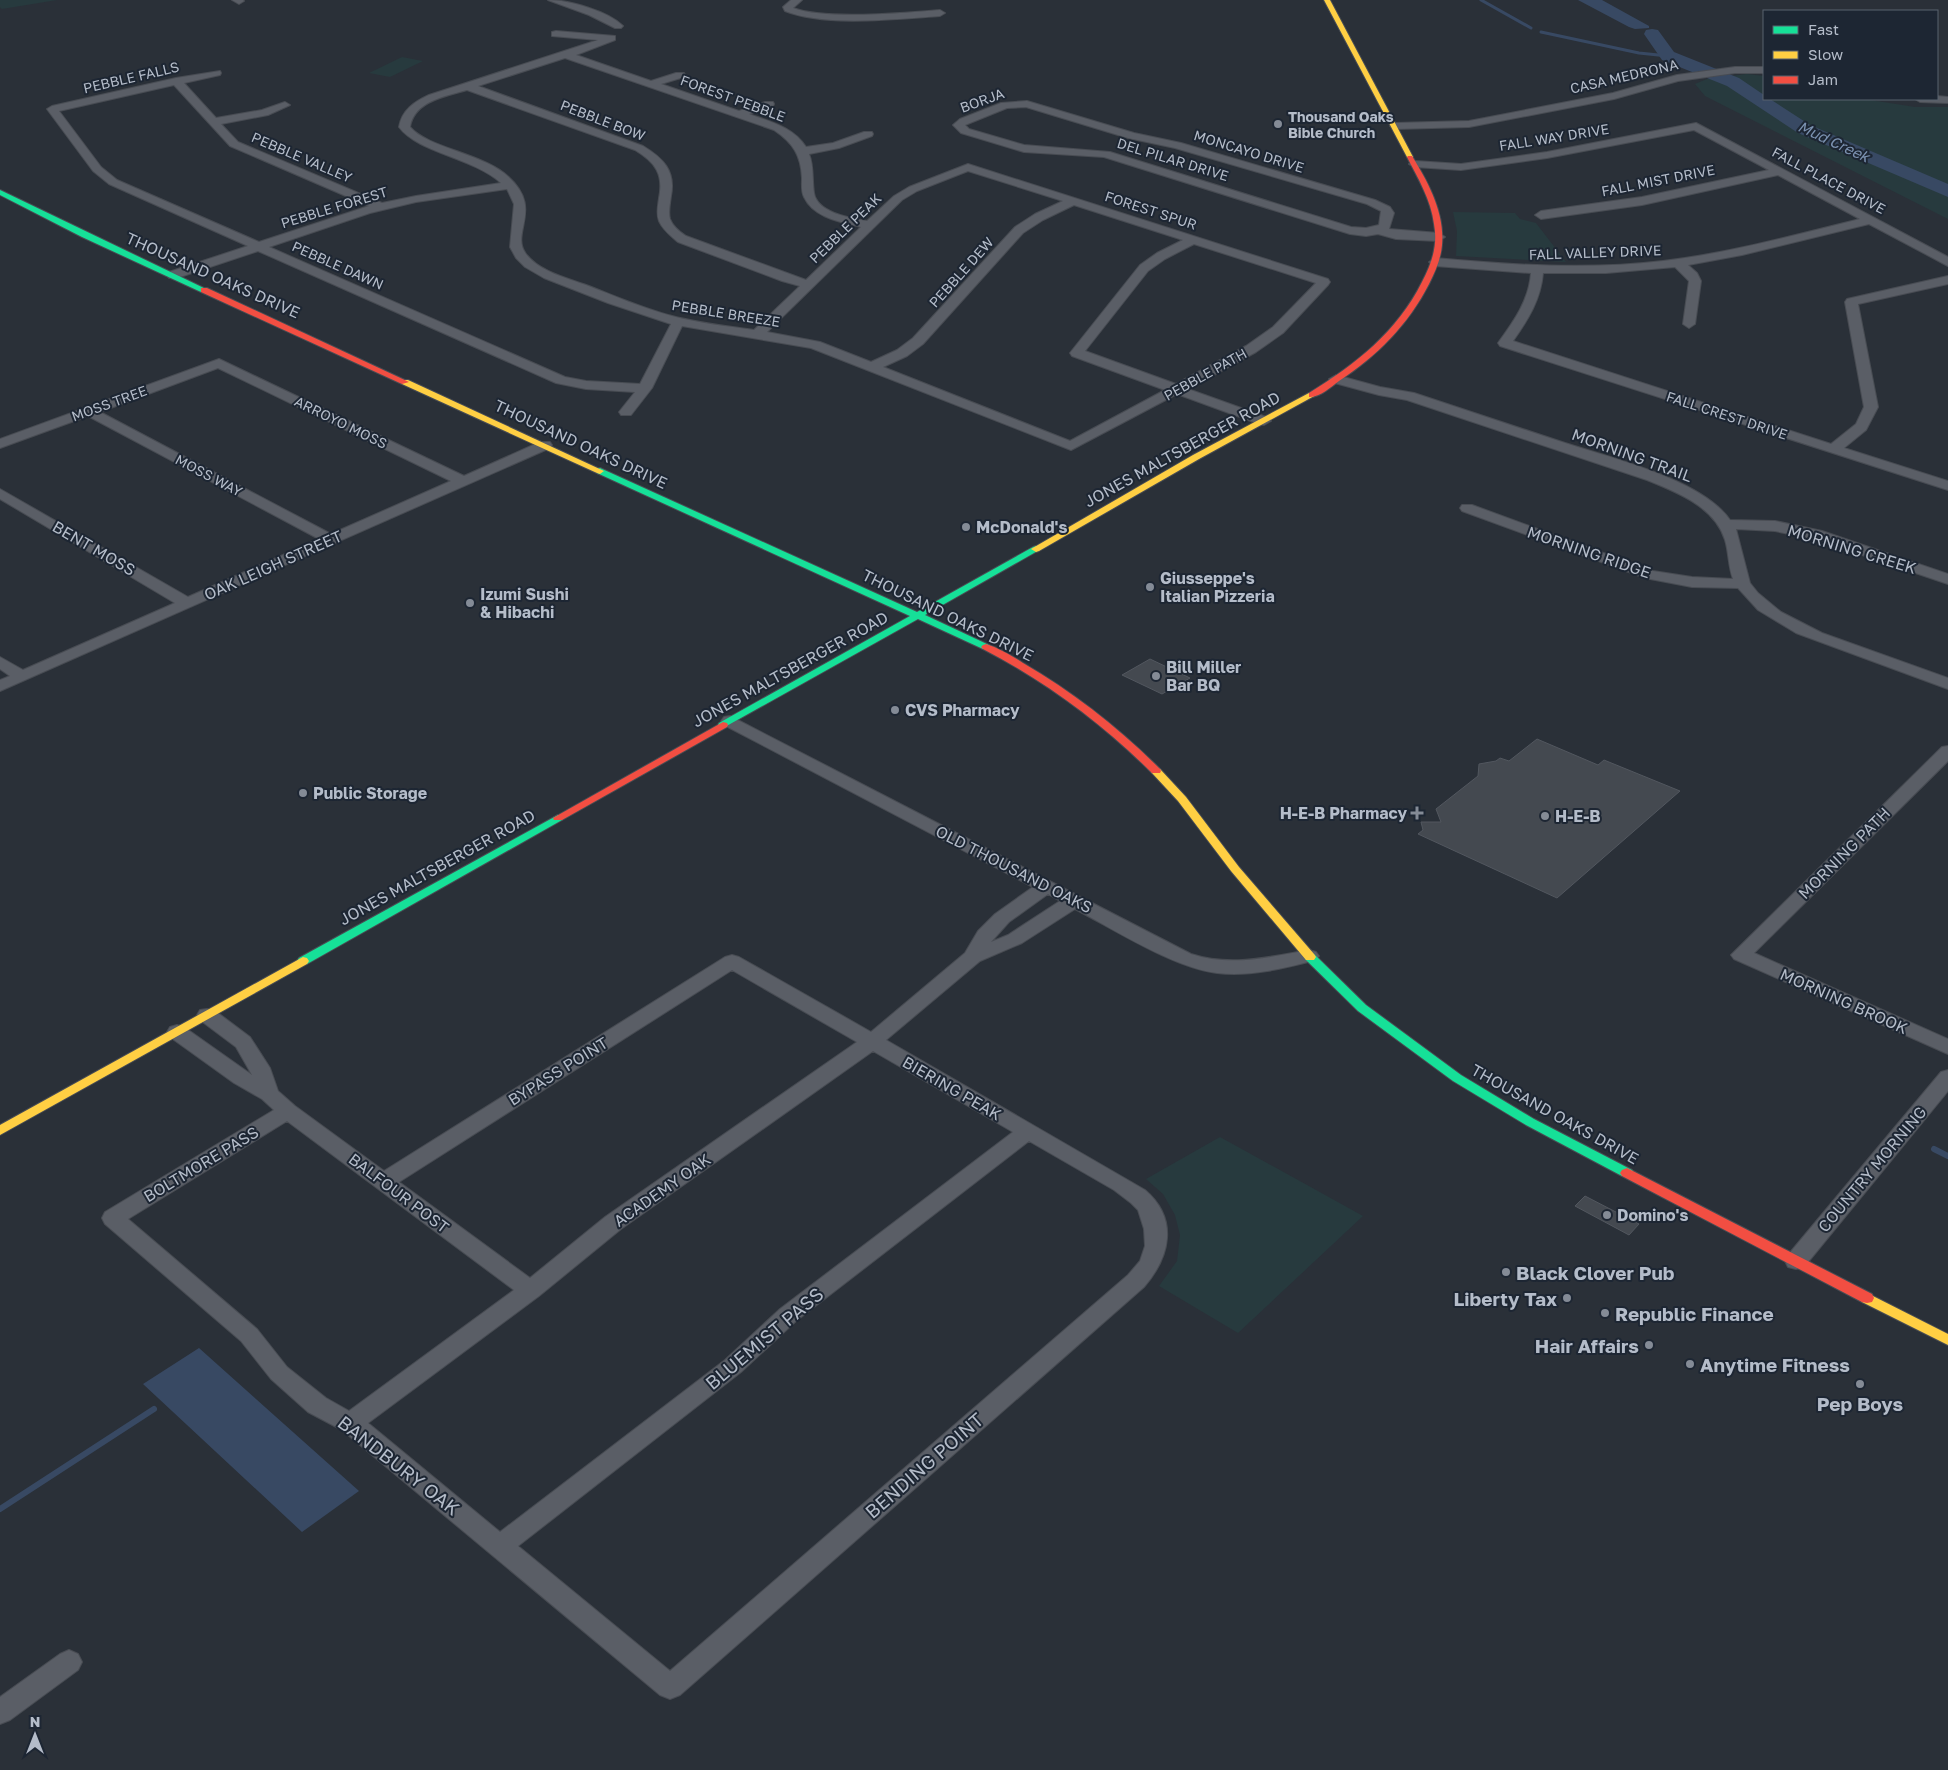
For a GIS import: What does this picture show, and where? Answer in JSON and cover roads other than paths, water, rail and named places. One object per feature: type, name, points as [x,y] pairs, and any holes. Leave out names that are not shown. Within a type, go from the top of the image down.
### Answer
[{"type":"main road","name":"JONES MALTSBERGER ROAD","points":[[0,1131],[1044,544],[1126,500],[1196,458],[1349,372],[1408,318],[1428,287],[1439,237],[1434,207],[1429,192],[1327,0]]},
{"type":"main road","name":"THOUSAND OAKS DRIVE","points":[[0,192],[85,235],[989,649],[1030,672],[1087,711],[1140,754],[1182,798],[1235,869],[1309,956],[1362,1008],[1457,1078],[1530,1122],[1948,1340]]},
{"type":"street","points":[[553,0],[592,13],[618,26]]},
{"type":"street","points":[[564,3],[575,0]]},
{"type":"street","points":[[797,0],[788,9],[802,14],[890,15],[940,13]]},
{"type":"street","points":[[466,86],[565,56],[611,38],[556,34]]},
{"type":"street","name":"FOREST PEBBLE","points":[[565,56],[778,128],[795,140],[804,151]]},
{"type":"street","name":"CASA MEDRONA","points":[[1393,122],[1434,121],[1469,124],[1614,96],[1670,80],[1735,70],[1763,70]]},
{"type":"street","name":"PEBBLE FALLS","points":[[52,109],[216,73]]},
{"type":"street","points":[[652,84],[680,75]]},
{"type":"street","name":"PEBBLE VALLEY","points":[[176,81],[234,144],[249,152],[381,206]]},
{"type":"street","name":"PEBBLE BREEZE","points":[[466,86],[419,103],[407,116],[404,126],[410,134],[420,140],[490,169],[509,185],[517,195],[520,204],[515,241],[516,247],[529,264],[545,274],[632,309],[678,322],[758,333],[815,345],[1071,446]]},
{"type":"street","name":"PEBBLE BOW","points":[[466,86],[639,148],[656,160],[665,172],[667,183],[663,218],[669,230],[691,243],[786,278],[808,284]]},
{"type":"street","points":[[740,114],[769,104]]},
{"type":"street","name":"BORJA","points":[[958,125],[1006,105],[1017,104]]},
{"type":"street","name":"MONCAYO DRIVE","points":[[1017,104],[1027,104],[1132,136],[1178,145],[1371,202],[1386,209],[1388,213],[1384,227],[1378,230]]},
{"type":"street","points":[[212,122],[264,113],[285,105]]},
{"type":"street","name":"PEBBLE DAWN","points":[[52,109],[97,169],[108,179],[561,380],[586,385],[645,388]]},
{"type":"street","name":"DEL PILAR DRIVE","points":[[958,125],[965,131],[1023,149],[1049,152],[1080,150],[1106,154],[1342,227],[1366,232],[1378,230]]},
{"type":"street","name":"FALL WAY DRIVE","points":[[1415,164],[1461,166],[1547,155],[1696,126]]},
{"type":"street","name":"FALL PLACE DRIVE","points":[[1696,126],[1948,262]]},
{"type":"street","points":[[868,134],[835,146],[804,151],[807,160],[808,194],[813,202],[838,217],[870,225]]},
{"type":"street","name":"PEBBLE PEAK","points":[[758,333],[903,194],[968,167]]},
{"type":"street","name":"FOREST SPUR","points":[[968,167],[1324,282]]},
{"type":"street","name":"FALL MIST DRIVE","points":[[1541,215],[1642,201],[1781,171]]},
{"type":"street","name":"PEBBLE FOREST","points":[[173,275],[381,206],[509,185]]},
{"type":"street","name":"PEBBLE DEW","points":[[872,367],[902,353],[918,341],[1020,230],[1039,217],[1073,201]]},
{"type":"street","name":"FALL VALLEY DRIVE","points":[[1435,262],[1537,270],[1624,268],[1678,262],[1731,253],[1872,220]]},
{"type":"street","points":[[1378,230],[1396,235],[1439,237]]},
{"type":"street","points":[[1193,240],[1161,256],[1144,268],[1077,353],[1264,421]]},
{"type":"street","points":[[1678,262],[1694,276],[1695,281],[1689,324]]},
{"type":"street","points":[[1505,343],[1527,312],[1537,280],[1537,270]]},
{"type":"street","points":[[1833,449],[1862,428],[1871,407],[1851,302],[1948,280]]},
{"type":"street","name":"PEBBLE PATH","points":[[1071,446],[1239,357],[1278,330],[1324,282]]},
{"type":"street","points":[[626,412],[645,388],[678,322]]},
{"type":"street","name":"FALL CREST DRIVE","points":[[1505,343],[1948,486]]},
{"type":"street","name":"MOSS TREE","points":[[0,444],[219,363]]},
{"type":"street","name":"ARROYO MOSS","points":[[219,363],[463,481]]},
{"type":"street","name":"MORNING TRAIL","points":[[1349,372],[1390,385],[1409,396]]},
{"type":"street","name":"MORNING TRAIL","points":[[1336,379],[1379,391],[1409,396],[1666,482],[1701,501],[1724,524],[1732,539],[1737,572],[1752,596],[1765,607],[1801,629],[1948,684]]},
{"type":"street","name":"MOSS WAY","points":[[88,411],[331,540]]},
{"type":"street","name":"OAK LEIGH STREET","points":[[0,686],[546,445]]},
{"type":"street","name":"BENT MOSS","points":[[0,493],[187,603]]},
{"type":"street","name":"MORNING RIDGE","points":[[1468,508],[1650,575],[1692,582],[1743,584]]},
{"type":"street","name":"MORNING CREEK","points":[[1724,524],[1775,526],[1808,533],[1948,579]]},
{"type":"street","points":[[0,662],[22,676]]},
{"type":"street","name":"OLD THOUSAND OAKS","points":[[730,721],[1203,966],[1238,968],[1309,956]]},
{"type":"street","name":"MORNING PATH","points":[[1741,955],[1948,751]]},
{"type":"street","name":"ACADEMY OAK","points":[[973,957],[985,936],[1002,918],[1047,886]]},
{"type":"street","name":"ACADEMY OAK","points":[[351,1423],[387,1394],[576,1256],[614,1223],[871,1042],[973,957],[1015,940],[1075,900]]},
{"type":"street","name":"MORNING BROOK","points":[[1741,955],[1948,1047]]},
{"type":"street","name":"BIERING PEAK","points":[[732,961],[1122,1185],[1140,1199],[1150,1213],[1157,1230]]},
{"type":"street","name":"BYPASS POINT","points":[[384,1181],[732,961]]},
{"type":"street","name":"BALFOUR POST","points":[[207,1015],[243,1042],[260,1068],[269,1094]]},
{"type":"street","name":"BALFOUR POST","points":[[177,1032],[241,1078],[269,1094],[288,1111],[531,1290]]},
{"type":"street","name":"COUNTRY MORNING","points":[[1796,1261],[1948,1077]]},
{"type":"street","name":"BOLTMORE PASS","points":[[113,1218],[288,1111]]},
{"type":"street","name":"BLUEMIST PASS","points":[[500,1546],[733,1366],[796,1309],[1028,1132]]},
{"type":"street","name":"BANDBURY OAK","points":[[113,1218],[249,1335],[279,1373],[317,1406],[351,1423],[670,1687]]},
{"type":"street","name":"BENDING POINT","points":[[670,1687],[1136,1281],[1151,1263],[1156,1248],[1157,1230]]},
{"type":"street","points":[[0,1712],[69,1662]]},
{"type":"water","points":[[1578,0],[1602,0],[1649,26],[1649,28],[1635,29],[1629,27]]},
{"type":"water","points":[[199,1348],[359,1491],[302,1532],[143,1384]]},
{"type":"waterway","points":[[1481,0],[1531,28]]},
{"type":"waterway","points":[[1541,32],[1639,53],[1668,56]]},
{"type":"waterway","name":"Mud Creek","points":[[1652,34],[1668,56],[1733,82],[1804,129],[1948,191]]},
{"type":"waterway","points":[[1934,1149],[1948,1156]]},
{"type":"waterway","points":[[0,1509],[154,1409]]},
{"type":"place","name":"Thousand Oaks Bible Church","points":[[1278,124]]},
{"type":"place","name":"McDonald's","points":[[966,527]]},
{"type":"place","name":"Giusseppe's Italian Pizzeria","points":[[1150,587]]},
{"type":"place","name":"Izumi Sushi & Hibachi","points":[[470,603]]},
{"type":"place","name":"Bill Miller Bar BQ","points":[[1156,676]]},
{"type":"place","name":"CVS Pharmacy","points":[[895,710]]},
{"type":"place","name":"Public Storage","points":[[303,793]]},
{"type":"place","name":"H-E-B Pharmacy","points":[[1417,813]]},
{"type":"place","name":"H-E-B","points":[[1545,816]]},
{"type":"place","name":"Domino's","points":[[1607,1215]]},
{"type":"place","name":"Black Clover Pub","points":[[1506,1272]]},
{"type":"place","name":"Liberty Tax","points":[[1567,1298]]},
{"type":"place","name":"Republic Finance","points":[[1605,1313]]},
{"type":"place","name":"Hair Affairs","points":[[1649,1345]]},
{"type":"place","name":"Anytime Fitness","points":[[1690,1364]]},
{"type":"place","name":"Pep Boys","points":[[1860,1384]]}]
